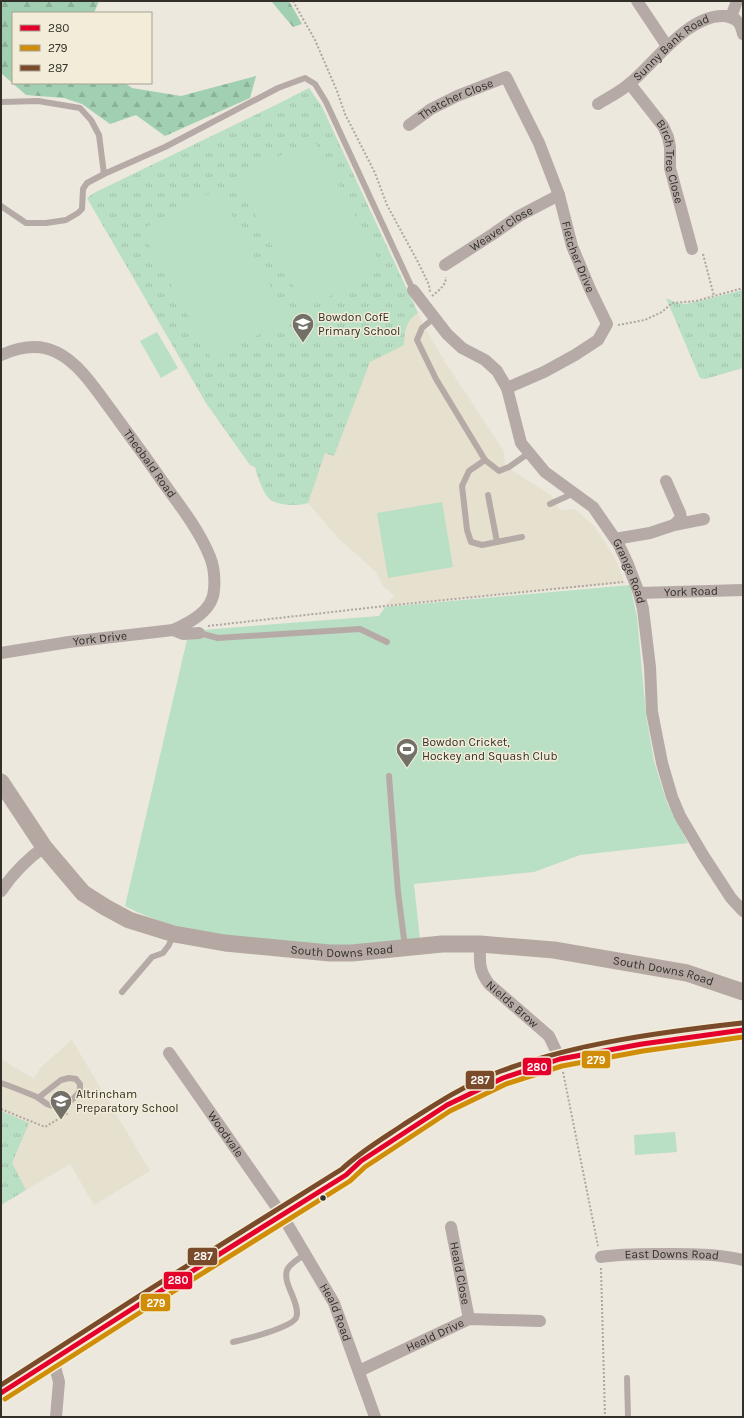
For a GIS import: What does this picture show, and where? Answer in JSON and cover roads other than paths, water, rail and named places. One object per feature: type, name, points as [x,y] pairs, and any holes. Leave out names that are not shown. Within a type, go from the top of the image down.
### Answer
[{"type":"main road","name":"South Downs Road","points":[[1,782],[44,847],[83,893],[129,920],[174,934],[225,942],[330,953],[352,953],[442,944],[480,944],[554,950],[687,973],[743,992]]},
{"type":"main road","points":[[1,1393],[346,1175],[361,1161],[447,1105],[503,1078],[560,1059],[642,1044],[743,1030]]},
{"type":"street","points":[[637,1],[667,46]]},
{"type":"street","points":[[737,1],[731,17],[738,22],[743,34]]},
{"type":"street","name":"Sunny Bank Road","points":[[598,104],[630,84],[667,46],[698,23],[711,17],[731,17]]},
{"type":"street","name":"Thatcher Close","points":[[409,125],[431,109],[457,96],[506,77]]},
{"type":"street","name":"Fletcher Drive","points":[[506,77],[539,143],[558,195],[572,246],[607,324],[598,340],[544,372],[508,388]]},
{"type":"street","name":"Birch Tree Close","points":[[630,84],[663,126],[668,137],[670,147],[670,168],[692,248]]},
{"type":"street","name":"Weaver Close","points":[[445,265],[519,216],[558,195]]},
{"type":"street","name":"Grange Road","points":[[413,290],[446,334],[462,348],[485,360],[497,371],[508,388],[522,443],[529,453],[545,472],[593,507],[615,539],[627,562],[639,593],[646,624],[652,712],[662,763],[672,797],[680,816],[703,855],[731,898],[743,911]]},
{"type":"street","name":"Theobald Road","points":[[1,355],[32,346],[46,347],[72,362],[98,392],[140,449],[201,538],[211,558],[214,573],[214,592],[205,610],[193,620],[173,630]]},
{"type":"street","points":[[666,481],[681,518],[674,525]]},
{"type":"street","points":[[615,539],[650,533],[674,525],[704,519]]},
{"type":"street","name":"York Road","points":[[639,593],[743,590]]},
{"type":"street","name":"York Drive","points":[[1,653],[69,642],[173,630],[183,634],[199,633]]},
{"type":"street","points":[[1,891],[11,876],[27,860],[44,847]]},
{"type":"street","name":"Nields Brow","points":[[480,944],[480,968],[488,984],[549,1036],[560,1059]]},
{"type":"street","name":"Woodvale","points":[[169,1053],[282,1215]]},
{"type":"street","name":"Heald Road","points":[[282,1215],[334,1303],[375,1417]]},
{"type":"street","name":"Heald Close","points":[[451,1227],[469,1319]]},
{"type":"street","name":"East Downs Road","points":[[601,1257],[616,1254],[681,1254],[732,1257],[743,1260]]},
{"type":"street","name":"Heald Drive","points":[[358,1371],[469,1319],[540,1321]]},
{"type":"street","points":[[53,1360],[59,1382],[56,1417]]},
{"type":"lane","points":[[1,206],[26,222],[46,223],[66,220],[78,214],[82,209],[83,189],[87,183],[278,88],[305,78],[315,84],[326,102],[413,290]]},
{"type":"lane","points":[[1,102],[38,101],[80,108],[91,120],[99,135],[104,174]]},
{"type":"lane","points":[[434,318],[422,328],[417,340],[436,379],[485,460],[498,471],[509,467],[529,453]]},
{"type":"lane","points":[[485,460],[469,472],[462,486],[467,530],[471,542],[482,545],[522,537]]},
{"type":"lane","points":[[550,504],[574,493]]},
{"type":"lane","points":[[488,495],[497,542]]},
{"type":"lane","points":[[199,633],[218,638],[360,629],[387,642]]},
{"type":"lane","points":[[389,776],[398,892],[405,948]]},
{"type":"lane","points":[[122,992],[152,957],[163,953],[174,934]]},
{"type":"lane","points":[[1,1083],[38,1098],[48,1105],[56,1106],[68,1103],[75,1098],[80,1091],[80,1084],[76,1079],[69,1078],[61,1080],[38,1098]]},
{"type":"lane","points":[[234,1342],[261,1335],[289,1324],[295,1320],[297,1309],[287,1283],[287,1271],[289,1267],[305,1254]]},
{"type":"lane","points":[[626,1378],[628,1417]]},
{"type":"place","name":"Bowdon CofE Primary School","points":[[303,344]]},
{"type":"place","name":"Bowdon Cricket, Hockey and Squash Club","points":[[407,768]]},
{"type":"place","name":"Altrincham Preparatory School","points":[[61,1120]]}]
